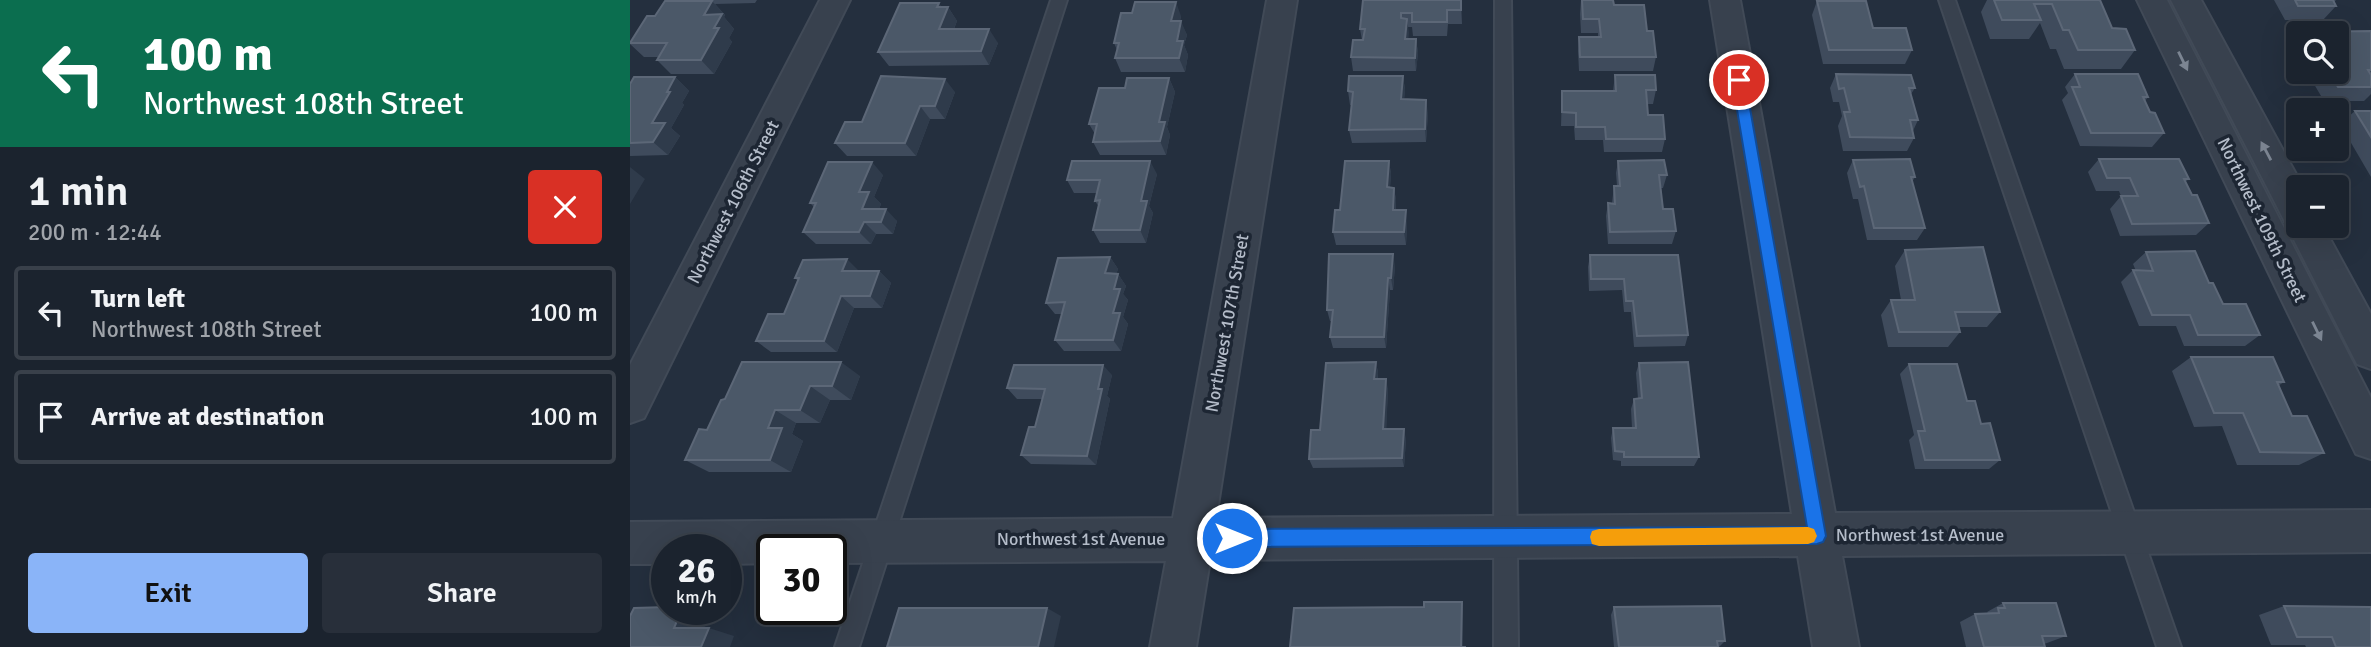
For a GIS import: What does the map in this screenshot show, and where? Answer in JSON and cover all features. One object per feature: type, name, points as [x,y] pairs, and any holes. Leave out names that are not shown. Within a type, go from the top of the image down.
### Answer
[{"type":"street","name":"Northwest 106th Street","points":[[630,405],[835,0]]},
{"type":"street","name":"Northwest 107th Street","points":[[1173,647],[1282,0]]},
{"type":"street","points":[[1725,0],[1836,647]]},
{"type":"street","name":"Northwest 109th Street","points":[[2152,0],[2371,440]]},
{"type":"street","name":"Northwest 109th Street","points":[[2186,0],[2286,189]]},
{"type":"street","points":[[2248,194],[2286,201]]},
{"type":"street","name":"Northwest 109th Street","points":[[2311,238],[2371,352]]},
{"type":"street","name":"Northwest 1st Avenue","points":[[630,543],[2131,535],[2371,531]]},
{"type":"lane","points":[[847,647],[1059,0]]},
{"type":"lane","points":[[1503,0],[1506,647]]},
{"type":"lane","points":[[1947,0],[2169,647]]},
{"type":"building","points":[[1363,0],[1461,0],[1461,10],[1447,10],[1447,22],[1412,22],[1412,13],[1401,13],[1401,18],[1407,19],[1405,39],[1416,39],[1415,58],[1351,57],[1353,40],[1363,40],[1365,29],[1360,29]]},
{"type":"building","points":[[1582,0],[1613,0],[1614,5],[1644,5],[1647,31],[1653,31],[1656,57],[1580,57],[1579,37],[1601,37],[1599,19],[1583,19]]},
{"type":"building","points":[[1994,0],[2100,0],[2112,28],[2126,29],[2135,50],[2078,50],[2069,30],[2063,30],[2052,4],[2034,4],[2041,20],[2002,20]]},
{"type":"building","points":[[2295,0],[2333,0],[2336,6],[2298,6]]},
{"type":"building","points":[[665,1],[712,1],[704,15],[722,14],[714,28],[719,28],[701,60],[657,60],[667,43],[630,43],[647,16],[655,16]]},
{"type":"building","points":[[1817,1],[1866,1],[1873,28],[1906,28],[1912,50],[1829,50]]},
{"type":"building","points":[[1135,2],[1176,2],[1171,21],[1181,21],[1177,41],[1183,41],[1179,58],[1115,58],[1119,43],[1114,43],[1121,13],[1132,13]]},
{"type":"building","points":[[900,3],[939,3],[937,7],[948,7],[939,29],[989,29],[981,51],[878,52]]},
{"type":"building","points":[[2349,31],[2371,31],[2371,70],[2368,70],[2371,87],[2338,87],[2336,84],[2349,84]]},
{"type":"building","points":[[1836,74],[1911,75],[1915,88],[1909,88],[1918,120],[1910,120],[1914,138],[1850,137],[1844,112],[1850,112],[1844,88],[1839,89]]},
{"type":"building","points":[[2075,74],[2138,74],[2148,97],[2143,97],[2150,112],[2155,113],[2164,133],[2091,133],[2072,87],[2080,87]]},
{"type":"building","points":[[1615,75],[1655,75],[1656,90],[1646,90],[1648,115],[1663,115],[1665,139],[1606,139],[1605,127],[1576,127],[1576,113],[1562,112],[1562,91],[1616,91]]},
{"type":"building","points":[[881,76],[945,79],[935,106],[920,106],[905,143],[835,143],[845,122],[862,122]]},
{"type":"building","points":[[1349,76],[1403,76],[1401,99],[1426,100],[1425,129],[1349,130],[1353,92],[1348,91]]},
{"type":"building","points":[[634,77],[675,77],[667,92],[670,92],[652,123],[665,123],[653,142],[630,143],[630,84]]},
{"type":"building","points":[[1127,78],[1169,78],[1159,122],[1165,122],[1160,141],[1093,142],[1097,124],[1089,124],[1099,88],[1125,88]]},
{"type":"building","points":[[2355,111],[2371,111],[2371,137]]},
{"type":"building","points":[[1910,159],[1915,177],[1911,177],[1925,228],[1874,228],[1864,186],[1860,187],[1853,160]]},
{"type":"building","points":[[2099,159],[2179,159],[2189,179],[2184,179],[2192,195],[2197,195],[2209,223],[2132,224],[2121,196],[2138,196],[2130,178],[2107,178]]},
{"type":"building","points":[[1664,160],[1667,175],[1659,175],[1663,209],[1673,209],[1676,231],[1610,232],[1608,203],[1615,204],[1614,186],[1620,186],[1618,161]]},
{"type":"building","points":[[1072,161],[1150,161],[1141,201],[1147,201],[1140,230],[1093,230],[1100,200],[1095,201],[1100,180],[1067,180]]},
{"type":"building","points":[[1345,161],[1389,161],[1387,187],[1394,188],[1393,210],[1406,210],[1404,232],[1333,232],[1335,210],[1340,210]]},
{"type":"building","points":[[828,162],[872,162],[859,192],[869,192],[862,209],[886,209],[881,222],[864,222],[859,232],[803,232],[816,203],[810,203]]},
{"type":"building","points":[[1983,247],[2000,312],[1955,312],[1960,332],[1899,332],[1891,300],[1915,300],[1905,250]]},
{"type":"building","points":[[2195,251],[2209,283],[2213,283],[2223,304],[2246,304],[2260,335],[2198,335],[2190,315],[2152,315],[2133,270],[2153,271],[2146,252]]},
{"type":"building","points":[[1329,254],[1393,254],[1391,278],[1388,278],[1384,337],[1330,337],[1333,310],[1327,310]]},
{"type":"building","points":[[1590,255],[1678,255],[1688,335],[1637,336],[1633,301],[1626,301],[1624,279],[1591,279]]},
{"type":"building","points":[[1110,257],[1105,273],[1118,274],[1114,289],[1120,289],[1113,313],[1120,313],[1113,340],[1055,340],[1065,302],[1046,303],[1058,258]]},
{"type":"building","points":[[847,259],[842,271],[879,271],[870,296],[841,296],[824,341],[756,341],[768,314],[784,314],[799,278],[795,278],[803,260]]},
{"type":"building","points":[[2191,357],[2273,357],[2284,382],[2277,382],[2292,416],[2307,416],[2324,453],[2260,452],[2243,413],[2214,413]]},
{"type":"building","points":[[742,362],[841,362],[832,386],[810,386],[800,410],[775,410],[768,428],[782,428],[770,460],[685,460],[699,429],[707,430]]},
{"type":"building","points":[[1376,362],[1374,379],[1386,379],[1383,429],[1404,429],[1402,458],[1309,459],[1311,430],[1320,430],[1326,363]]},
{"type":"building","points":[[1688,362],[1699,457],[1624,457],[1624,452],[1615,451],[1613,428],[1636,428],[1634,399],[1642,398],[1639,363]]},
{"type":"building","points":[[1909,364],[1957,364],[1967,401],[1975,401],[1981,424],[1990,423],[2000,460],[1925,460],[1918,431],[1925,431]]},
{"type":"building","points":[[1014,365],[1103,365],[1098,389],[1102,389],[1087,456],[1021,455],[1029,427],[1035,427],[1045,389],[1007,388]]},
{"type":"building","points":[[1424,602],[1462,602],[1461,647],[1290,647],[1294,608],[1424,607]]},
{"type":"building","points":[[2003,603],[2056,603],[2066,636],[2042,636],[2045,647],[1984,647],[1975,614],[1999,613],[1998,608],[2005,608]]},
{"type":"building","points":[[1721,606],[1725,641],[1717,641],[1718,647],[1619,647],[1614,607]]},
{"type":"building","points":[[2284,606],[2371,607],[2371,647],[2336,647],[2332,637],[2297,637]]},
{"type":"building","points":[[651,607],[651,625],[709,628],[701,647],[630,647],[630,616],[634,608]]},
{"type":"building","points":[[899,608],[1047,608],[1038,647],[887,647]]},
{"type":"slow traffic","points":[[1599,537],[1808,536]]},
{"type":"route","points":[[1232,538],[1817,536],[1739,80]]}]
